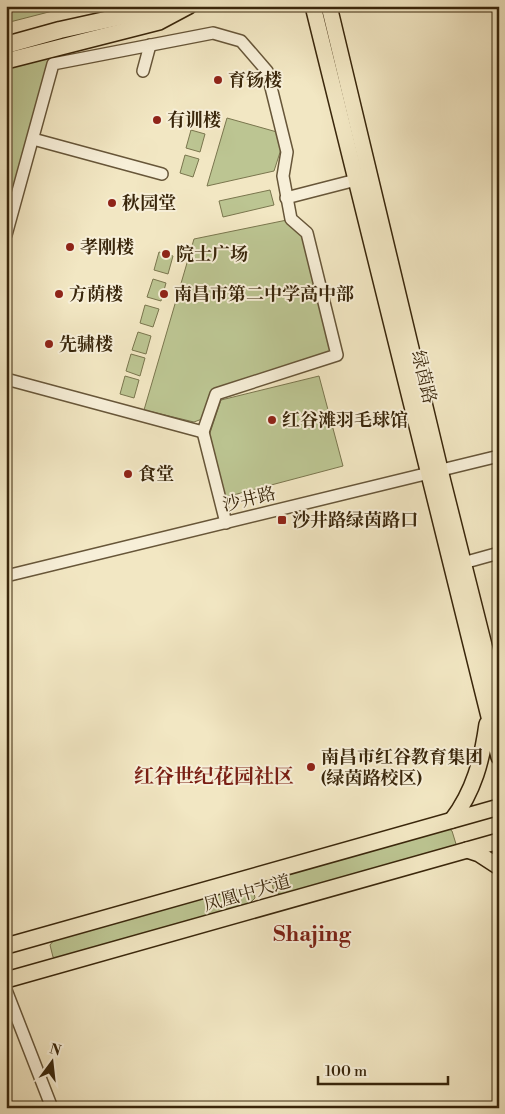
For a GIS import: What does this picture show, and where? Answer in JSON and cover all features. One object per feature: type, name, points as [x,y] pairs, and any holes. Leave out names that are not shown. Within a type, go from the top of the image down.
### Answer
[{"type":"highway","points":[[6,45],[169,6]]},
{"type":"main road","points":[[6,62],[159,22],[189,6]]},
{"type":"main road","name":"绿茵路","points":[[313,6],[414,415],[452,517],[494,710],[499,757]]},
{"type":"main road","name":"绿茵路","points":[[329,6],[435,472],[494,710]]},
{"type":"main road","points":[[452,820],[465,804],[477,776],[494,710]]},
{"type":"main road","name":"凤凰中大道","points":[[6,946],[499,807]]},
{"type":"main road","name":"凤凰中大道","points":[[6,980],[499,841]]},
{"type":"main road","points":[[466,850],[479,854],[499,867]]},
{"type":"street","points":[[6,235],[10,205],[33,139],[53,64],[213,33],[241,41],[267,71],[287,152],[283,176],[291,219],[306,233],[336,355],[216,394],[202,432],[226,523]]},
{"type":"street","points":[[143,71],[150,45]]},
{"type":"street","points":[[33,139],[162,174]]},
{"type":"street","points":[[286,198],[356,180]]},
{"type":"street","points":[[6,379],[202,432]]},
{"type":"street","name":"沙井路","points":[[6,576],[499,456]]},
{"type":"street","points":[[463,563],[499,553]]},
{"type":"street","points":[[6,990],[52,1108]]},
{"type":"green space","points":[[6,6],[72,6],[6,23]]},
{"type":"green space","points":[[54,55],[6,226],[6,67]]},
{"type":"green space","points":[[227,118],[277,132],[283,143],[274,171],[207,186]]},
{"type":"green space","points":[[191,130],[205,134],[200,152],[186,148]]},
{"type":"green space","points":[[185,155],[199,159],[193,177],[180,173]]},
{"type":"green space","points":[[270,190],[274,205],[223,217],[219,201]]},
{"type":"green space","points":[[287,220],[302,235],[331,351],[211,391],[202,419],[194,422],[144,410],[194,239]]},
{"type":"green space","points":[[159,252],[173,256],[168,274],[154,270]]},
{"type":"green space","points":[[153,279],[166,283],[161,301],[147,297]]},
{"type":"green space","points":[[145,305],[159,309],[153,327],[140,323]]},
{"type":"green space","points":[[138,332],[151,336],[146,354],[132,350]]},
{"type":"green space","points":[[131,354],[145,358],[140,376],[126,371]]},
{"type":"green space","points":[[125,376],[139,380],[134,398],[120,394]]},
{"type":"green space","name":"红谷滩羽毛球馆","points":[[319,376],[343,466],[222,498],[208,439],[221,400]]},
{"type":"green space","points":[[448,828],[452,831],[456,844],[453,848],[283,895],[274,892],[272,884],[280,876]]},
{"type":"green space","points":[[245,886],[253,888],[255,898],[247,906],[59,959],[53,957],[50,945],[54,940]]},
{"type":"place","name":"育钖楼","points":[[218,80]]},
{"type":"place","name":"有训楼","points":[[157,120]]},
{"type":"place","name":"秋园堂","points":[[112,203]]},
{"type":"place","name":"孝刚楼","points":[[70,247]]},
{"type":"place","name":"院士广场","points":[[166,254]]},
{"type":"place","name":"方荫楼","points":[[59,294]]},
{"type":"place","name":"南昌市第二中学高中部","points":[[164,294]]},
{"type":"place","name":"先骕楼","points":[[49,344]]},
{"type":"place","name":"红谷滩羽毛球馆","points":[[272,420]]},
{"type":"place","name":"食堂","points":[[128,474]]},
{"type":"place","name":"沙井路绿茵路口","points":[[282,520]]},
{"type":"place","name":"南昌市红谷教育集团 (绿茵路校区)","points":[[311,767]]},
{"type":"district","name":"红谷世纪花园社区","points":[[214,776]]},
{"type":"district","name":"Shajing","points":[[312,933]]}]
